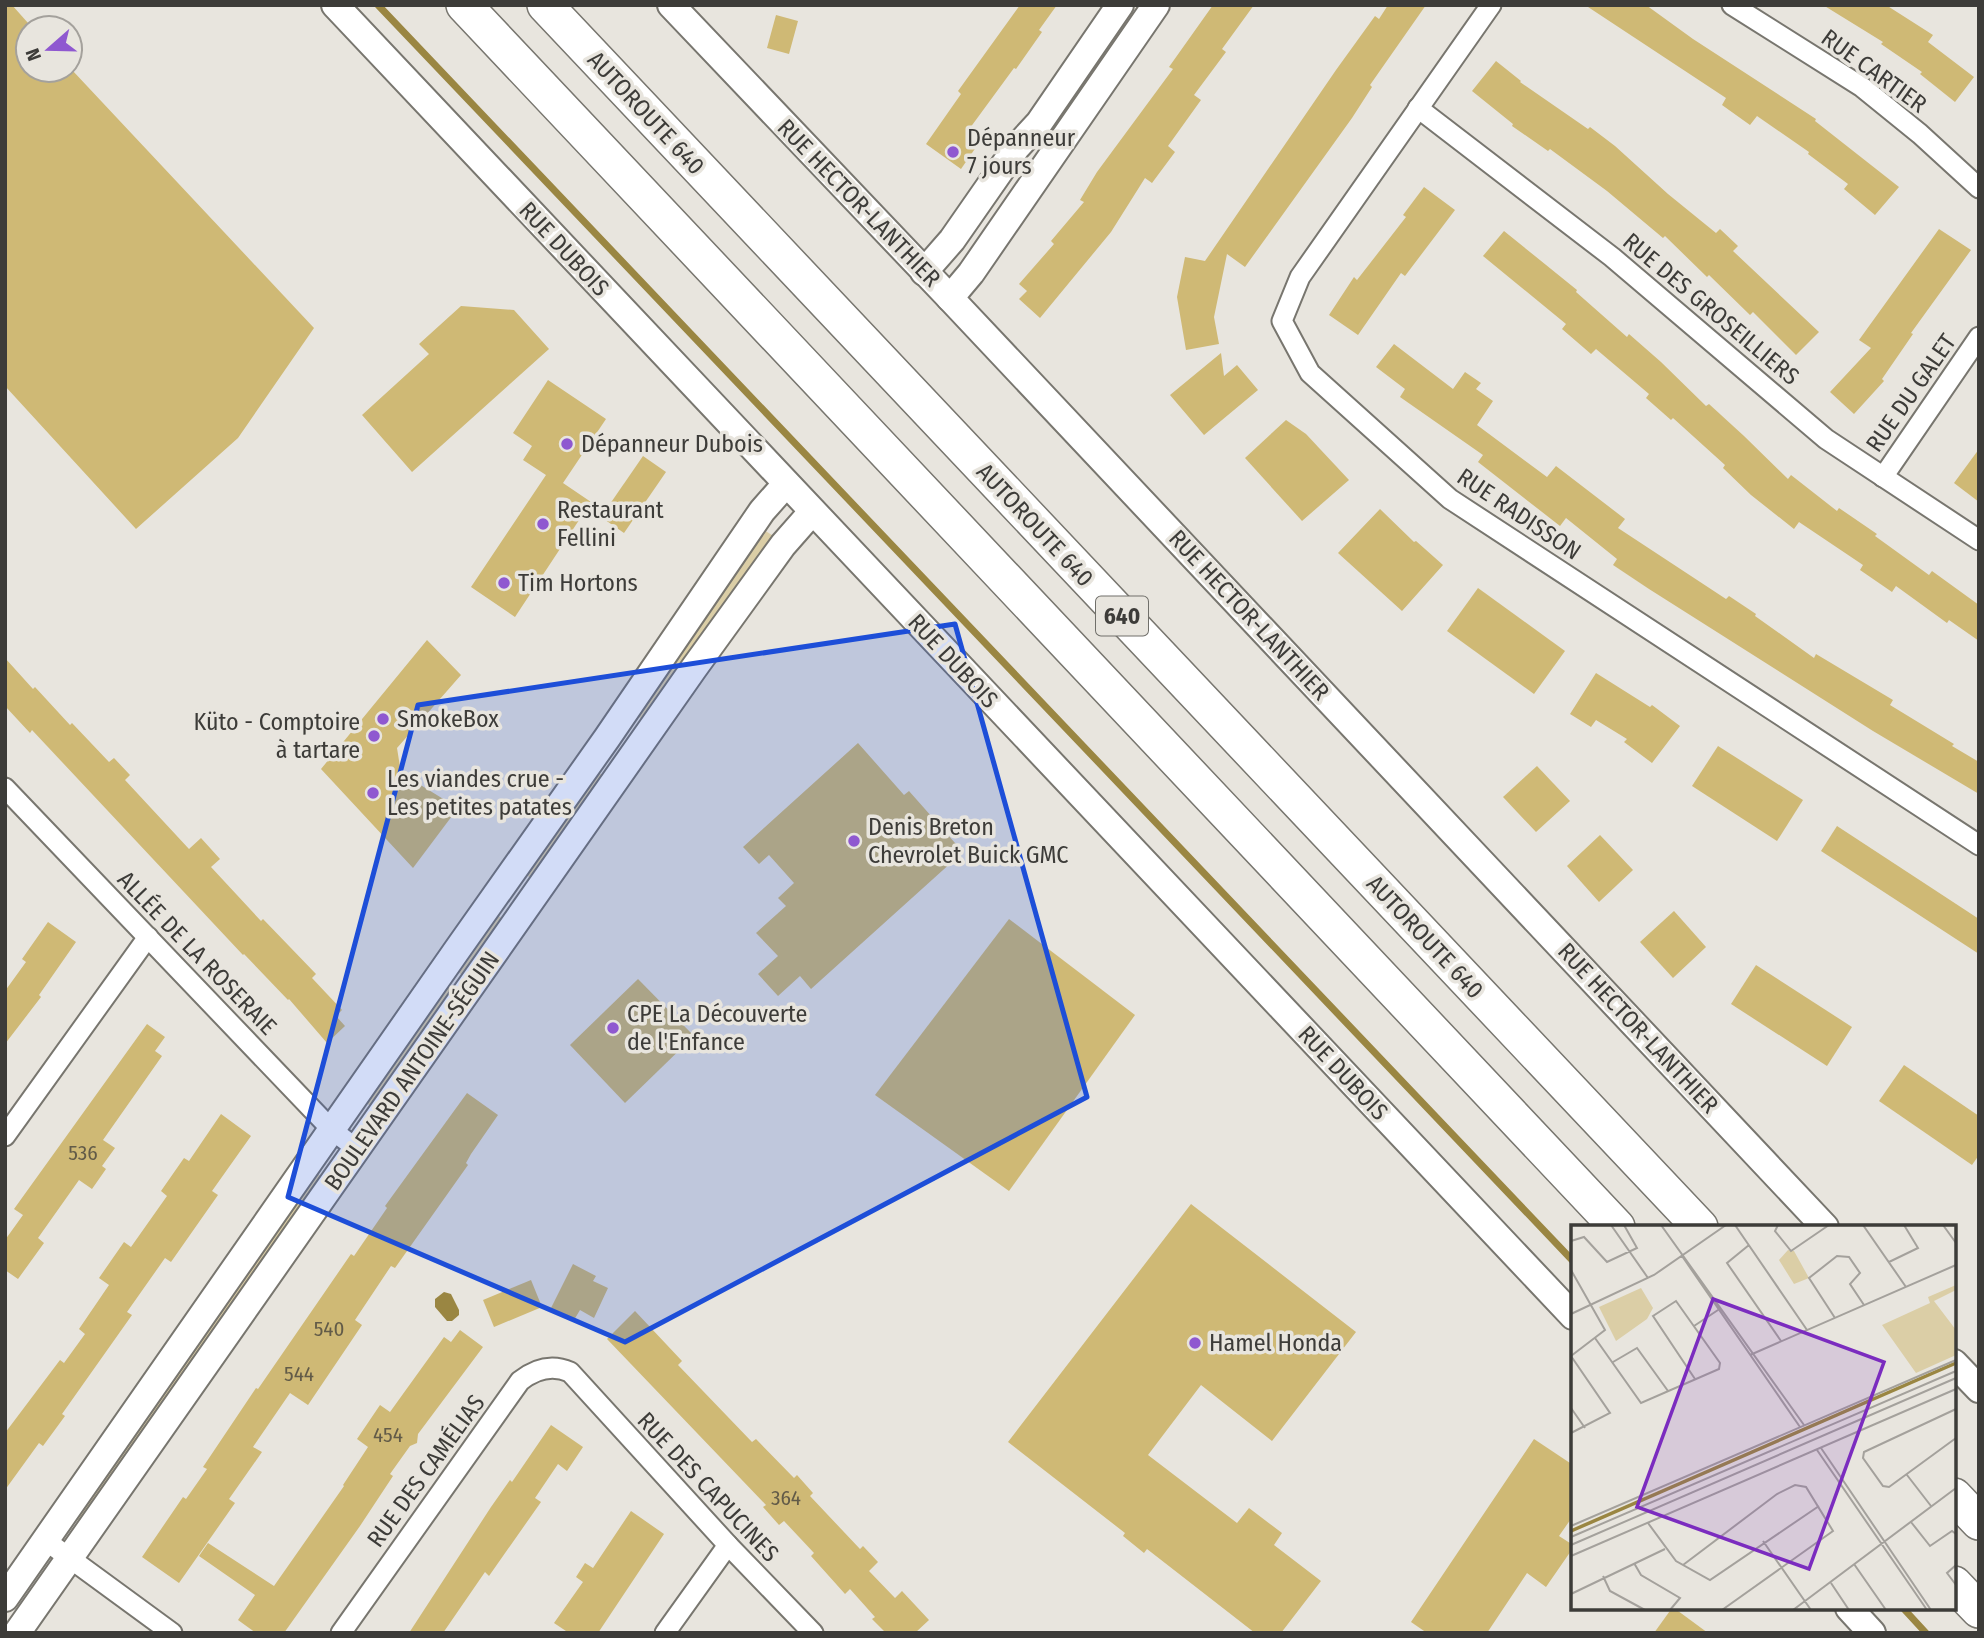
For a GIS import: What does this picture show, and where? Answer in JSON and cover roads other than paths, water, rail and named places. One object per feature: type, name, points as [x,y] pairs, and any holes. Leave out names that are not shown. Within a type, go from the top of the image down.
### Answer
[{"type":"highway","name":"640","points":[[464,5],[1615,1225]]},
{"type":"highway","name":"AUTOROUTE 640","points":[[545,5],[1698,1225]]},
{"type":"highway","points":[[1956,1498],[1979,1522]]},
{"type":"highway","points":[[1956,1586],[1979,1609]]},
{"type":"street","name":"RUE DUBOIS","points":[[335,5],[785,485],[1571,1314]]},
{"type":"street","name":"RUE HECTOR-LANTHIER","points":[[671,5],[1823,1225]]},
{"type":"street","points":[[924,272],[952,240],[1016,148],[1039,123],[1121,5]]},
{"type":"street","points":[[950,298],[971,273],[1156,5]]},
{"type":"street","points":[[1418,108],[1491,5]]},
{"type":"street","name":"RUE CARTIER","points":[[1732,5],[1862,87],[1920,134],[1979,188]]},
{"type":"street","name":"RUE DES GROSEILLIERS","points":[[1418,108],[1612,257],[1826,439],[1979,540]]},
{"type":"street","name":"RUE RADISSON","points":[[1418,108],[1300,277],[1282,321],[1310,373],[1450,499],[1979,845]]},
{"type":"street","name":"RUE DU GALET","points":[[1883,477],[1979,337]]},
{"type":"street","name":"BOULEVARD ANTOINE-SÉGUIN","points":[[5,1598],[607,738],[757,519],[785,485]]},
{"type":"street","name":"BOULEVARD ANTOINE-SÉGUIN","points":[[17,1633],[631,758],[775,556],[812,512]]},
{"type":"street","points":[[607,738],[631,758]]},
{"type":"street","name":"ALLÉE DE LA ROSERAIE","points":[[5,788],[332,1130],[357,1149]]},
{"type":"street","points":[[502,887],[528,906]]},
{"type":"street","points":[[5,1136],[148,937]]},
{"type":"street","points":[[1956,1365],[1979,1389]]},
{"type":"street","name":"RUE DES CAMÉLIAS","points":[[341,1633],[520,1381],[528,1374],[549,1367],[570,1372]]},
{"type":"street","name":"RUE DES CAPUCINES","points":[[570,1372],[728,1545],[813,1633]]},
{"type":"street","points":[[45,1540],[172,1633]]},
{"type":"street","points":[[665,1633],[728,1545]]},
{"type":"street","points":[[1851,1610],[1872,1633]]},
{"type":"waterway","points":[[378,5],[1571,1259]]},
{"type":"waterway","points":[[1905,1610],[1926,1633]]},
{"type":"place","name":"Dépanneur 7 jours","points":[[953,152]]},
{"type":"place","name":"Dépanneur Dubois","points":[[567,444]]},
{"type":"place","name":"Restaurant Fellini","points":[[543,524]]},
{"type":"place","name":"Tim Hortons","points":[[504,583]]},
{"type":"place","name":"SmokeBox","points":[[383,719]]},
{"type":"place","name":"Küto - Comptoire à tartare","points":[[374,736]]},
{"type":"place","name":"Les viandes crue - Les petites patates","points":[[373,793]]},
{"type":"place","name":"Denis Breton Chevrolet Buick GMC","points":[[854,841]]},
{"type":"place","name":"CPE La Découverte de l'Enfance","points":[[613,1028]]},
{"type":"place","name":"Hamel Honda","points":[[1195,1343]]}]
